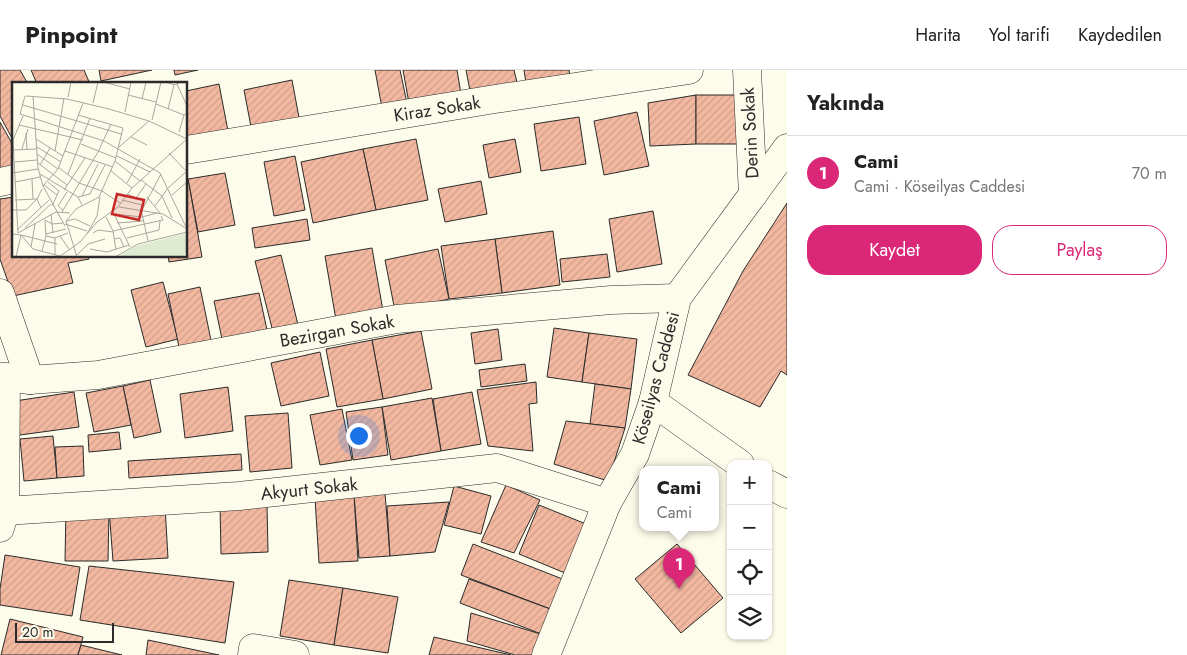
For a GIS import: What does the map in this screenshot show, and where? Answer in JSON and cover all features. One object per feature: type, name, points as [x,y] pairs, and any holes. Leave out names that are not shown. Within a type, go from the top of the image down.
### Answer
[{"type":"street","name":"Kiraz Sokak","points":[[188,150],[689,70]]},
{"type":"street","name":"Derin Sokak","points":[[747,70],[753,195]]},
{"type":"street","name":"Köseilyas Caddesi","points":[[546,655],[607,503],[634,454],[652,402],[677,298],[787,148]]},
{"type":"street","points":[[0,293],[12,378],[3,520]]},
{"type":"street","name":"Bezirgan Sokak","points":[[12,378],[98,376],[397,319],[611,300],[677,298]]},
{"type":"street","points":[[652,402],[734,460]]},
{"type":"street","name":"Akyurt Sokak","points":[[3,520],[497,468],[607,503]]},
{"type":"street","points":[[772,486],[787,494]]},
{"type":"street","points":[[252,655],[253,648],[295,655]]},
{"type":"building","points":[[0,70],[20,70],[27,82],[12,82],[12,138],[0,116]]},
{"type":"building","points":[[31,70],[84,70],[89,82],[36,82]]},
{"type":"building","points":[[99,70],[152,70],[101,81]]},
{"type":"building","points":[[174,70],[198,70],[175,75]]},
{"type":"building","points":[[375,70],[400,70],[407,103],[382,108]]},
{"type":"building","points":[[403,70],[457,70],[462,100],[410,109]]},
{"type":"building","points":[[466,70],[514,70],[519,91],[472,101]]},
{"type":"building","points":[[524,70],[569,70],[571,81],[527,89]]},
{"type":"building","points":[[292,80],[300,123],[252,132],[244,90]]},
{"type":"building","points":[[219,84],[228,131],[188,139],[188,91]]},
{"type":"building","points":[[696,95],[696,144],[650,146],[648,103]]},
{"type":"building","points":[[696,95],[739,95],[739,144],[696,144]]},
{"type":"building","points":[[637,112],[649,166],[604,175],[594,121]]},
{"type":"building","points":[[579,117],[586,164],[541,171],[534,124]]},
{"type":"building","points":[[0,122],[12,143],[12,166],[0,168]]},
{"type":"building","points":[[416,139],[428,200],[376,210],[363,149]]},
{"type":"building","points":[[515,139],[521,172],[489,178],[483,145]]},
{"type":"building","points":[[363,149],[376,210],[313,223],[301,162]]},
{"type":"building","points":[[295,156],[305,210],[274,216],[264,162]]},
{"type":"building","points":[[225,173],[235,225],[198,232],[188,179]]},
{"type":"building","points":[[188,179],[202,257],[169,262],[168,258],[188,258]]},
{"type":"building","points":[[481,181],[487,214],[445,222],[438,189]]},
{"type":"building","points":[[12,197],[12,258],[89,258],[68,263],[73,283],[13,296],[0,259],[0,199]]},
{"type":"building","points":[[787,203],[787,375],[781,371],[760,407],[688,375],[743,271]]},
{"type":"building","points":[[653,211],[662,264],[617,272],[609,219]]},
{"type":"building","points":[[307,219],[310,240],[255,248],[252,228]]},
{"type":"building","points":[[553,231],[560,285],[502,293],[495,239]]},
{"type":"building","points":[[495,239],[502,293],[449,299],[441,246]]},
{"type":"building","points":[[372,248],[383,311],[336,320],[325,256]]},
{"type":"building","points":[[438,249],[449,299],[395,311],[385,260]]},
{"type":"building","points":[[607,254],[610,277],[562,282],[560,259]]},
{"type":"building","points":[[281,255],[299,329],[274,336],[255,261]]},
{"type":"building","points":[[163,282],[178,339],[146,347],[131,290]]},
{"type":"building","points":[[200,287],[212,345],[180,352],[168,294]]},
{"type":"building","points":[[259,293],[267,330],[222,339],[214,301]]},
{"type":"building","points":[[554,328],[589,333],[582,382],[547,377]]},
{"type":"building","points":[[498,329],[502,360],[475,364],[471,333]]},
{"type":"building","points":[[421,331],[432,389],[383,399],[372,340]]},
{"type":"building","points":[[589,333],[637,339],[631,389],[582,382]]},
{"type":"building","points":[[372,340],[383,399],[337,407],[326,349]]},
{"type":"building","points":[[320,352],[329,396],[281,406],[271,363]]},
{"type":"building","points":[[525,364],[527,381],[481,387],[479,370]]},
{"type":"building","points":[[150,380],[161,432],[134,438],[123,386]]},
{"type":"building","points":[[536,382],[537,403],[529,404],[533,451],[488,446],[477,390]]},
{"type":"building","points":[[595,384],[631,389],[625,428],[590,424]]},
{"type":"building","points":[[123,386],[131,425],[94,432],[86,393]]},
{"type":"building","points":[[228,387],[233,431],[185,438],[180,394]]},
{"type":"building","points":[[74,392],[79,427],[20,435],[15,401]]},
{"type":"building","points":[[472,392],[481,444],[441,451],[433,399]]},
{"type":"building","points":[[432,398],[441,451],[391,460],[382,407]]},
{"type":"building","points":[[382,407],[388,455],[353,460],[346,412]]},
{"type":"building","points":[[342,409],[352,460],[320,465],[310,415]]},
{"type":"building","points":[[288,413],[292,468],[250,472],[245,416]]},
{"type":"building","points":[[566,421],[625,428],[608,481],[554,464]]},
{"type":"building","points":[[119,432],[121,449],[89,452],[88,435]]},
{"type":"building","points":[[53,436],[57,478],[24,481],[20,439]]},
{"type":"building","points":[[83,446],[84,476],[57,478],[55,447]]},
{"type":"building","points":[[241,454],[242,470],[129,478],[128,461]]},
{"type":"building","points":[[506,485],[540,500],[514,553],[481,542]]},
{"type":"building","points":[[454,486],[491,496],[481,534],[444,525]]},
{"type":"building","points":[[385,493],[390,556],[359,558],[354,495]]},
{"type":"building","points":[[354,495],[358,561],[319,563],[315,498]]},
{"type":"building","points":[[449,502],[435,552],[390,556],[387,506]]},
{"type":"building","points":[[267,505],[268,552],[221,554],[220,506]]},
{"type":"building","points":[[539,505],[586,524],[565,573],[519,554]]},
{"type":"building","points":[[165,506],[168,558],[113,561],[109,509]]},
{"type":"building","points":[[66,508],[109,509],[108,561],[65,561]]},
{"type":"building","points":[[473,544],[565,580],[553,610],[461,575]]},
{"type":"building","points":[[677,544],[723,598],[681,633],[635,579]]},
{"type":"building","points":[[5,555],[80,567],[72,616],[0,605],[0,589]]},
{"type":"building","points":[[89,566],[234,582],[225,643],[80,620]]},
{"type":"building","points":[[469,579],[553,610],[544,635],[460,603]]},
{"type":"building","points":[[289,580],[343,588],[334,645],[280,636]]},
{"type":"building","points":[[343,588],[398,597],[388,653],[334,645]]},
{"type":"building","points":[[471,613],[544,635],[536,655],[515,655],[467,641]]},
{"type":"building","points":[[10,619],[83,637],[78,655],[1,655]]},
{"type":"building","points":[[434,637],[511,655],[429,655]]},
{"type":"building","points":[[148,640],[219,655],[146,655]]},
{"type":"building","points":[[81,645],[122,655],[78,655]]},
{"type":"place","name":"Cami","points":[[679,589]]}]
